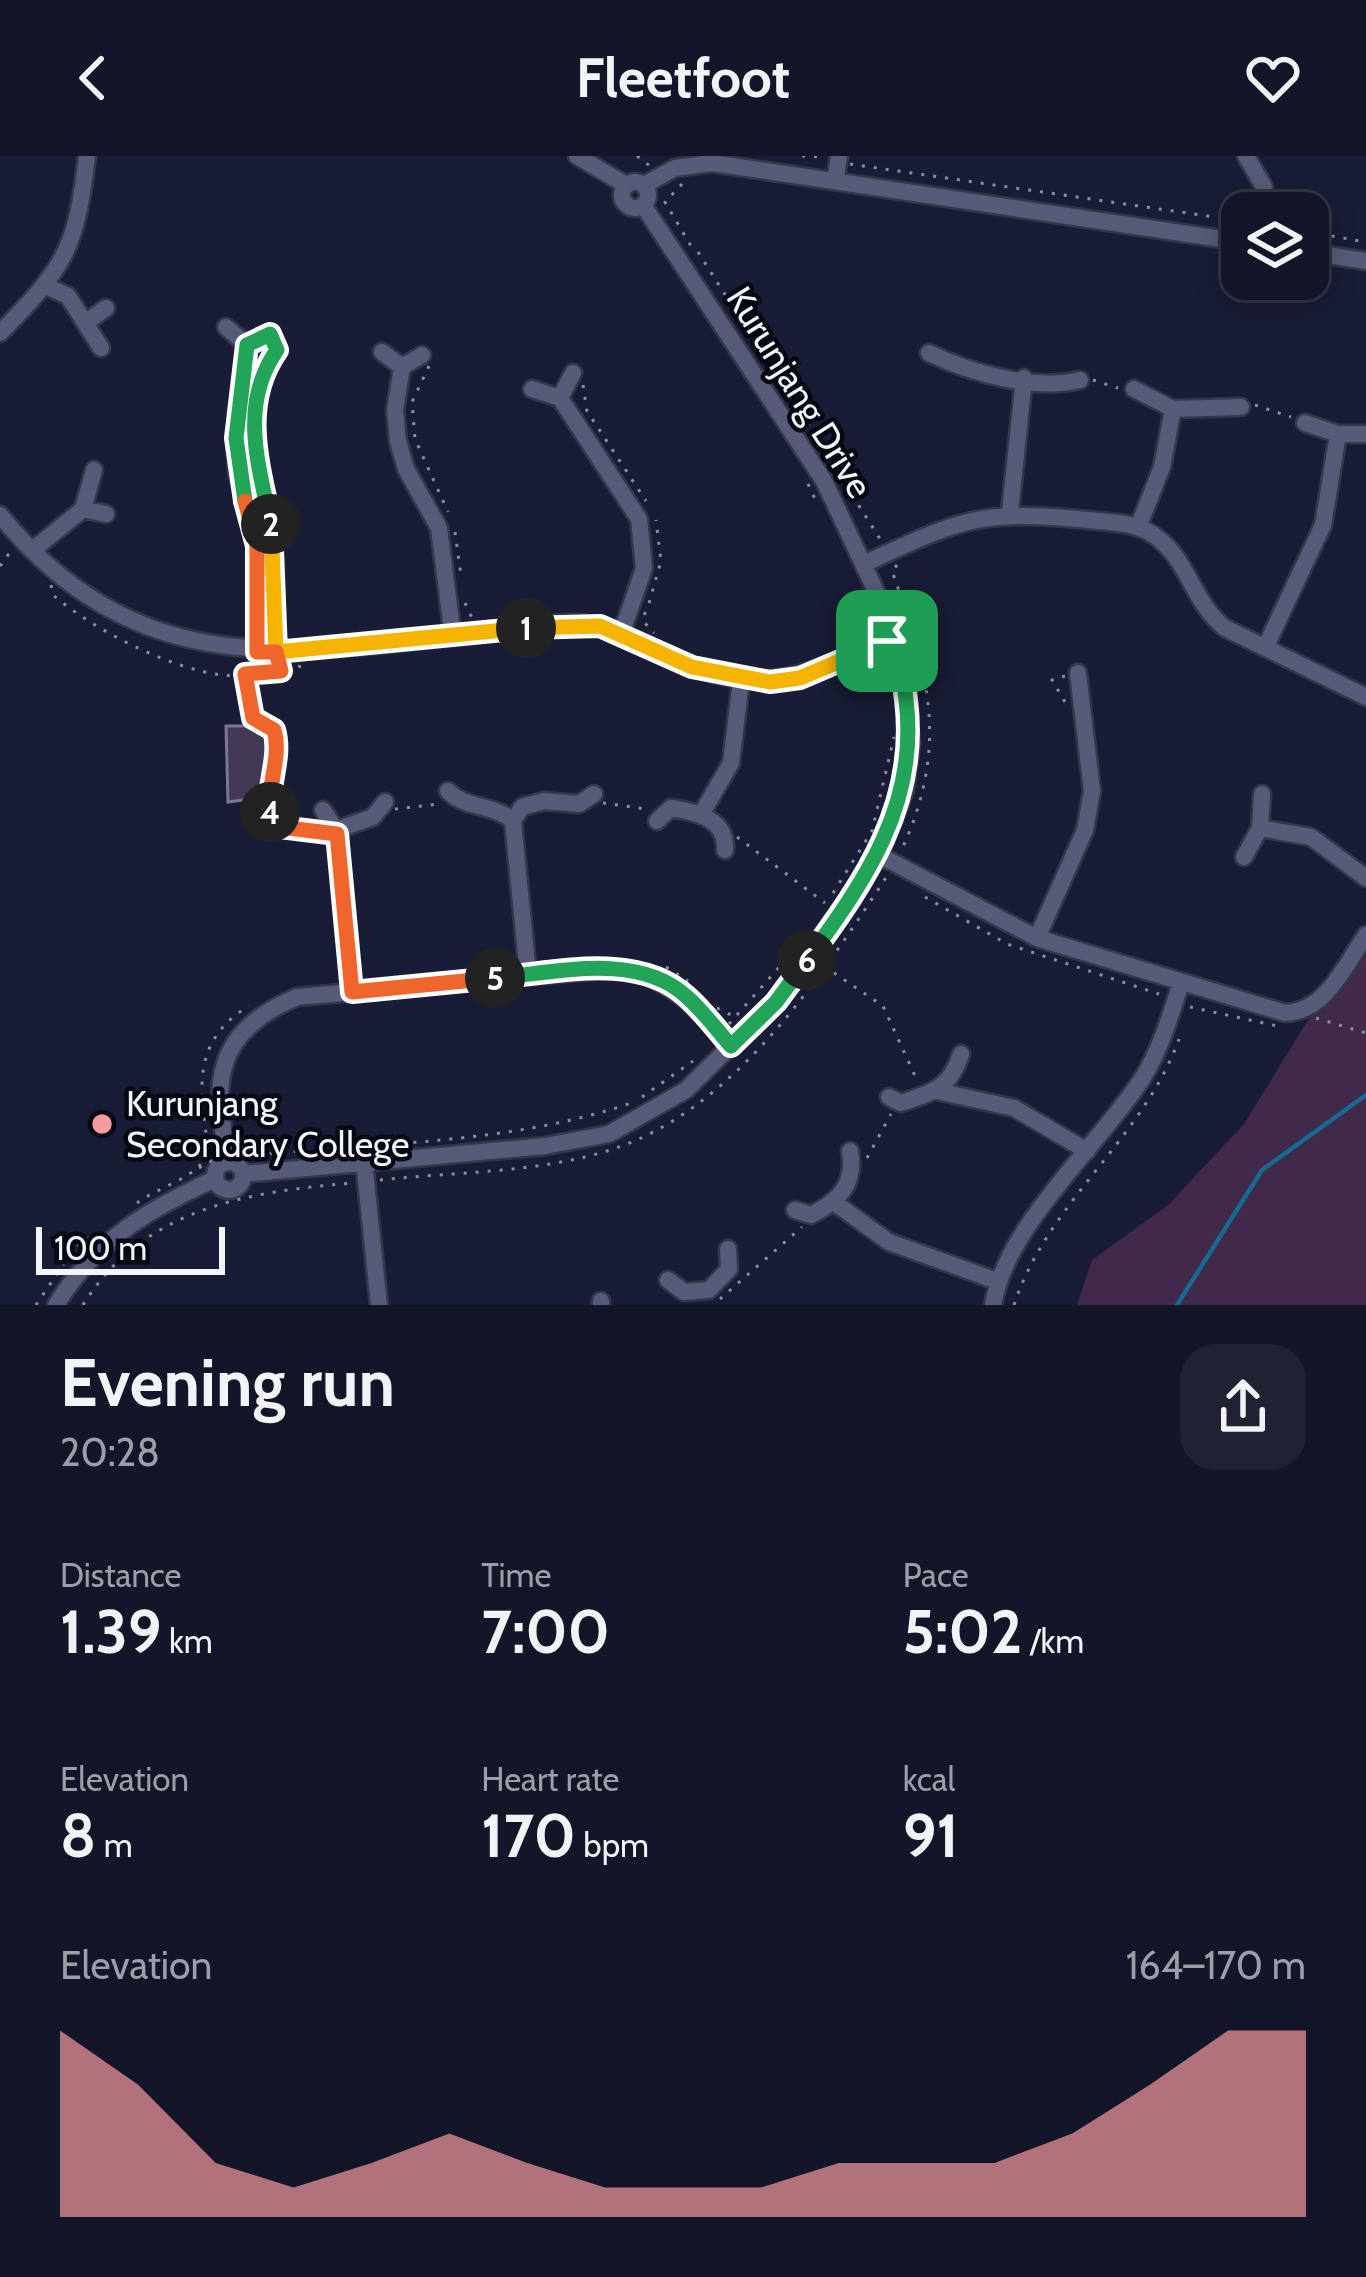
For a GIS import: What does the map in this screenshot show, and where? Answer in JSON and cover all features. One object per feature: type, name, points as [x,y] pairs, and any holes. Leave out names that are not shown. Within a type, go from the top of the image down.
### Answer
[{"type":"street","points":[[0,333],[46,286],[78,230],[87,156]]},
{"type":"street","points":[[577,156],[635,185],[676,168],[712,163],[833,162],[1221,238]]},
{"type":"street","points":[[1246,156],[1264,192]]},
{"type":"street","name":"Kurunjang Drive","points":[[234,1165],[364,1161],[545,1146],[609,1133],[686,1090],[726,1040],[776,1002],[879,855],[905,790],[911,743],[900,653],[887,641],[889,619],[824,481],[643,205],[626,205],[622,197],[635,185]]},
{"type":"street","points":[[1329,255],[1366,261]]},
{"type":"street","points":[[46,286],[68,296],[101,348]]},
{"type":"street","points":[[88,321],[106,308]]},
{"type":"street","points":[[226,327],[247,345]]},
{"type":"street","points":[[247,345],[270,334]]},
{"type":"street","points":[[247,345],[236,438],[237,472],[257,546],[266,652]]},
{"type":"street","points":[[382,352],[402,367]]},
{"type":"street","points":[[929,353],[961,368],[1062,385],[1080,380]]},
{"type":"street","points":[[422,355],[402,367],[395,410],[398,441],[406,469],[439,528],[452,637]]},
{"type":"street","points":[[560,398],[573,373]]},
{"type":"street","points":[[1010,512],[1024,378]]},
{"type":"street","points":[[532,389],[560,398],[639,519],[644,568],[622,632]]},
{"type":"street","points":[[1134,389],[1173,409],[1241,407]]},
{"type":"street","points":[[1139,525],[1162,467],[1173,409]]},
{"type":"street","points":[[1305,424],[1338,434],[1366,434]]},
{"type":"street","points":[[1265,648],[1323,525],[1338,434]]},
{"type":"street","points":[[34,549],[83,509],[94,470]]},
{"type":"street","points":[[83,509],[106,514]]},
{"type":"street","points":[[864,565],[889,562],[954,522],[1010,512],[1139,525],[1181,563],[1209,615],[1366,697]]},
{"type":"street","points":[[6,533],[34,549],[96,604],[130,622],[211,646],[266,652],[568,623],[622,632],[692,667],[741,681],[800,678],[887,641]]},
{"type":"street","points":[[1037,938],[1084,830],[1092,790],[1078,673]]},
{"type":"street","points":[[701,813],[730,763],[741,681]]},
{"type":"street","points":[[448,791],[465,803],[499,809],[513,821]]},
{"type":"street","points":[[1244,857],[1260,828],[1262,794]]},
{"type":"street","points":[[528,975],[513,821],[522,807],[591,797]]},
{"type":"street","points":[[336,832],[380,808]]},
{"type":"street","points":[[323,810],[336,832],[352,992]]},
{"type":"street","points":[[660,816],[701,813],[719,828],[725,850]]},
{"type":"street","points":[[1260,828],[1311,837],[1366,878]]},
{"type":"street","points":[[879,855],[1037,938],[1285,1013],[1302,1011],[1321,999],[1366,934]]},
{"type":"street","points":[[56,1305],[90,1257],[127,1223],[215,1179],[220,1166],[234,1165],[218,1099],[222,1065],[240,1032],[264,1011],[297,997],[623,968],[657,977],[685,994],[726,1040]]},
{"type":"street","points":[[993,1305],[997,1281],[1159,1049],[1181,983]]},
{"type":"street","points":[[889,1097],[901,1102],[937,1091],[952,1081],[961,1054]]},
{"type":"street","points":[[937,1091],[1014,1108],[1088,1151]]},
{"type":"street","points":[[795,1210],[811,1215],[835,1203],[847,1187],[850,1150]]},
{"type":"street","points":[[364,1161],[379,1305]]},
{"type":"street","points":[[835,1203],[889,1242],[997,1281]]},
{"type":"street","points":[[668,1280],[683,1292],[712,1297],[729,1270],[728,1250]]},
{"type":"path","points":[[802,156],[1221,218]]},
{"type":"path","points":[[691,178],[665,202],[783,379],[889,562]]},
{"type":"path","points":[[1329,236],[1366,242]]},
{"type":"path","points":[[675,259],[697,250]]},
{"type":"path","points":[[270,334],[277,350],[256,392],[253,449],[275,543],[266,652],[281,671]]},
{"type":"path","points":[[422,355],[430,369],[412,402],[415,439],[454,525],[474,634]]},
{"type":"path","points":[[1080,380],[1134,389]]},
{"type":"path","points":[[1241,407],[1258,404],[1305,424]]},
{"type":"path","points":[[805,478],[822,513]]},
{"type":"path","points":[[0,566],[6,533]]},
{"type":"path","points":[[220,675],[281,671],[315,663]]},
{"type":"path","points":[[1069,709],[1052,680],[1078,673]]},
{"type":"path","points":[[245,674],[253,718],[274,730],[277,740],[268,777],[273,823],[336,832]]},
{"type":"path","points":[[719,828],[826,904],[872,831],[889,774],[894,723]]},
{"type":"path","points":[[591,797],[660,816]]},
{"type":"path","points":[[380,808],[465,803]]},
{"type":"path","points":[[905,843],[910,853]]},
{"type":"path","points":[[726,1040],[788,958]]},
{"type":"path","points":[[1185,1021],[1192,1004],[1281,1029],[1285,1013]]},
{"type":"path","points":[[1312,1016],[1366,1033]]},
{"type":"path","points":[[1014,1305],[1046,1233],[1166,1074],[1181,1032]]},
{"type":"path","points":[[199,1168],[579,1121],[637,1101],[699,1057]]},
{"type":"path","points":[[82,1305],[103,1274],[148,1235],[199,1209],[254,1194],[350,1184]]},
{"type":"shaded area","points":[[1366,951],[1366,1305],[1077,1305],[1092,1260],[1168,1205],[1244,1124],[1306,1023]]},
{"type":"building","points":[[226,726],[253,726],[275,746],[264,777],[265,797],[228,802]]},
{"type":"waterway","points":[[1177,1305],[1262,1170],[1366,1095]]},
{"type":"place","name":"Kurunjang Secondary College","points":[[102,1124]]},
{"type":"route","points":[[887,641],[800,678],[770,682],[727,678],[692,667],[622,632],[568,623],[276,652],[275,543],[253,449],[256,392],[277,350],[270,334],[247,345],[236,438],[237,472],[257,546],[257,652],[276,652],[281,671],[245,674],[253,718],[274,730],[277,740],[268,777],[273,823],[337,834],[352,992],[623,968],[657,977],[685,994],[731,1046],[776,1002],[835,922],[879,855],[905,790],[911,743],[900,653],[887,641]]}]
